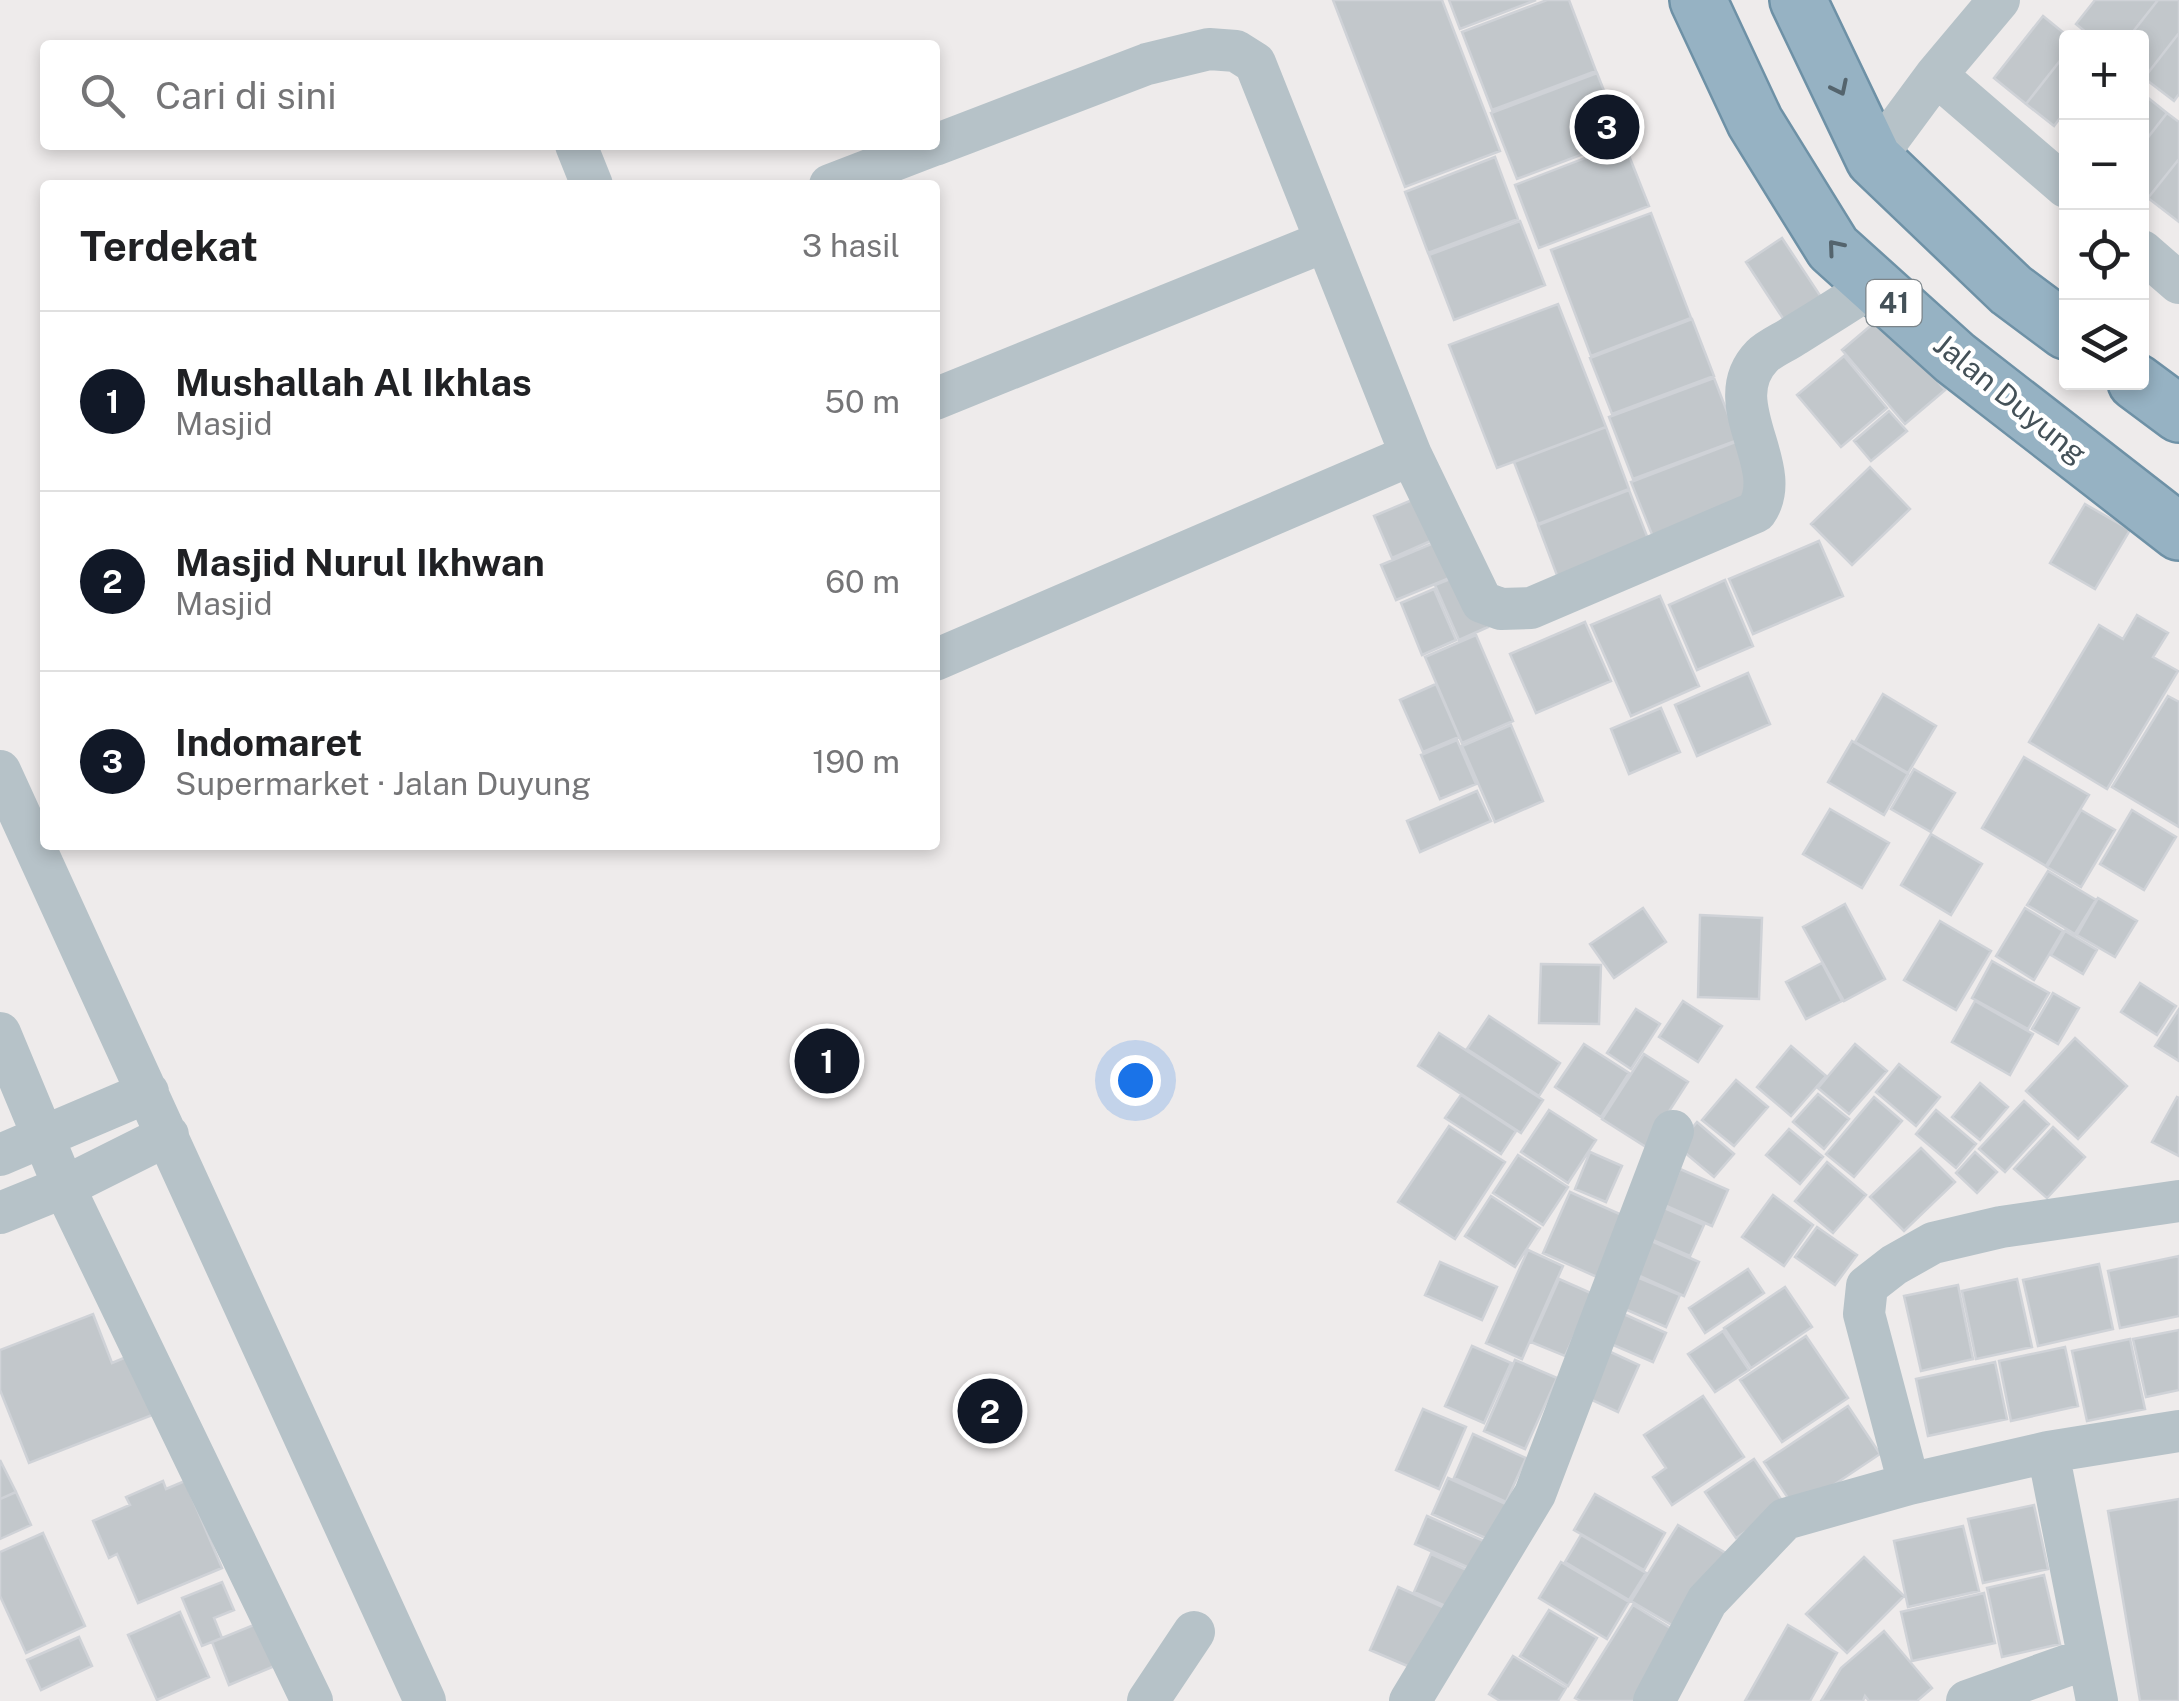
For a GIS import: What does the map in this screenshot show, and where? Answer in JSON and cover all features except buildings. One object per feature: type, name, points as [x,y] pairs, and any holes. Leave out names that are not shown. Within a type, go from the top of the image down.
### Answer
[{"type":"highway","name":"Jalan Duyung","points":[[1698,0],[1755,122],[1833,248],[1955,358],[2179,532]]},
{"type":"highway","points":[[1798,0],[1874,159],[2010,290],[2059,326]]},
{"type":"highway","points":[[2147,390],[2179,414]]},
{"type":"street","points":[[1874,159],[1936,75],[1999,0]]},
{"type":"street","points":[[940,143],[1146,64],[1209,49],[1236,51],[1254,63],[1411,455],[1482,602],[1501,609],[1531,608],[1756,512],[1765,499],[1765,476],[1746,409],[1749,381],[1761,357],[1874,285]]},
{"type":"street","points":[[1936,75],[2059,181]]},
{"type":"street","points":[[578,150],[590,180]]},
{"type":"street","points":[[843,180],[922,150]]},
{"type":"street","points":[[940,397],[1326,241]]},
{"type":"street","points":[[2149,257],[2179,283]]},
{"type":"street","points":[[940,658],[1411,455]]},
{"type":"street","points":[[0,771],[425,1701]]},
{"type":"street","points":[[0,1033],[64,1187],[312,1701]]},
{"type":"street","points":[[0,1155],[148,1092]]},
{"type":"street","points":[[1410,1701],[1535,1494],[1673,1131]]},
{"type":"street","points":[[0,1213],[64,1187],[168,1136]]},
{"type":"street","points":[[1909,1484],[1864,1314],[1867,1286],[1933,1243],[2001,1226],[2179,1201]]},
{"type":"street","points":[[1654,1701],[1707,1601],[1785,1519],[1909,1484],[2048,1452],[2179,1431]]},
{"type":"street","points":[[2048,1452],[2097,1701]]},
{"type":"street","points":[[1148,1701],[1194,1632]]},
{"type":"street","points":[[1967,1701],[2088,1658]]},
{"type":"place","name":"Indomaret","points":[[1607,127]]},
{"type":"place","name":"Mushallah Al Ikhlas","points":[[827,1061]]},
{"type":"place","name":"Masjid Nurul Ikhwan","points":[[990,1411]]}]
